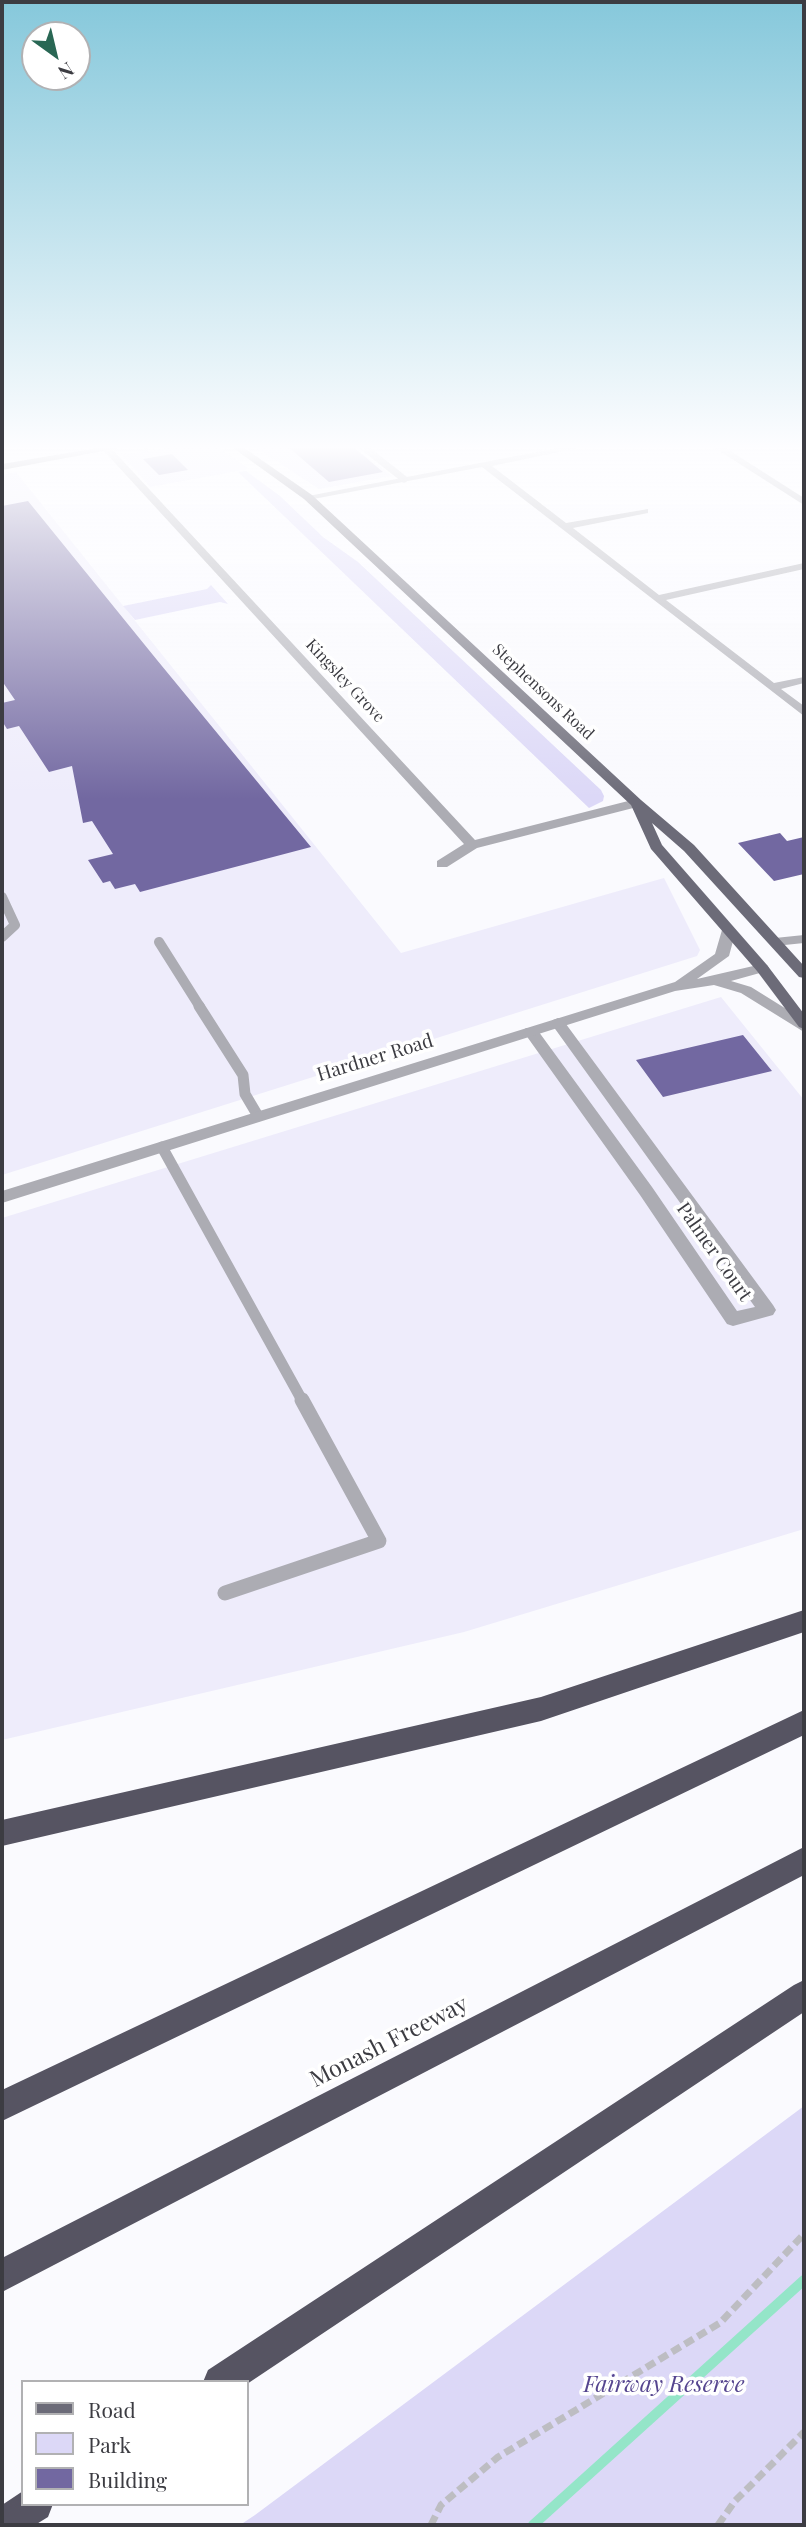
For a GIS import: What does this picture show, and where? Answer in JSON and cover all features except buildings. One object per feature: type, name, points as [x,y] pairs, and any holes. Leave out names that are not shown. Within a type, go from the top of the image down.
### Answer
[{"type":"highway","points":[[2,1833],[541,1709],[804,1621]]},
{"type":"highway","points":[[2,2106],[804,1723]]},
{"type":"highway","name":"Monash Freeway","points":[[2,2276],[804,1860]]},
{"type":"highway","points":[[223,2380],[804,1995]]},
{"type":"highway","points":[[3,2525],[32,2506]]},
{"type":"main road","name":"Stephensons Road","points":[[379,563],[636,803],[689,848],[775,942],[803,968]]},
{"type":"main road","name":"Stephensons Road","points":[[636,803],[656,846],[762,968],[804,1026]]},
{"type":"main road","points":[[762,968],[775,942]]},
{"type":"street","name":"Kingsley Grove","points":[[212,563],[472,845]]},
{"type":"street","points":[[614,563],[804,712]]},
{"type":"street","points":[[659,598],[804,566]]},
{"type":"street","points":[[773,687],[804,680]]},
{"type":"street","points":[[442,864],[472,845],[636,803]]},
{"type":"street","points":[[673,987],[719,959],[725,951],[729,930]]},
{"type":"street","points":[[775,942],[804,939]]},
{"type":"street","name":"Hardner Road","points":[[2,1197],[673,987],[713,981],[762,968]]},
{"type":"street","points":[[713,981],[746,990],[804,1026]]},
{"type":"street","name":"Palmer Court","points":[[531,1031],[646,1191],[733,1319],[767,1310],[558,1023]]},
{"type":"street","points":[[646,1191],[677,1183]]},
{"type":"lane","points":[[2,897],[15,925],[2,937]]},
{"type":"lane","points":[[159,942],[243,1075],[245,1094],[258,1116]]},
{"type":"lane","points":[[162,1147],[379,1541],[225,1593]]},
{"type":"path","points":[[431,2525],[441,2505],[498,2457],[720,2323],[804,2234]]},
{"type":"path","points":[[718,2525],[735,2501],[804,2432]]},
{"type":"shaded area","points":[[2,563],[89,563],[401,953],[664,878],[700,950],[697,956],[2,1175]]},
{"type":"shaded area","points":[[721,997],[804,1100],[804,1529],[464,1632],[2,1740],[2,1218]]},
{"type":"green space","points":[[333,563],[359,563],[601,790],[603,801],[589,808]]},
{"type":"green space","points":[[211,585],[228,604],[220,602],[135,620],[123,606],[207,589]]},
{"type":"green space","name":"Fairway Reserve","points":[[804,2106],[804,2525],[240,2525],[255,2515]]},
{"type":"waterway","points":[[533,2525],[804,2280]]}]
